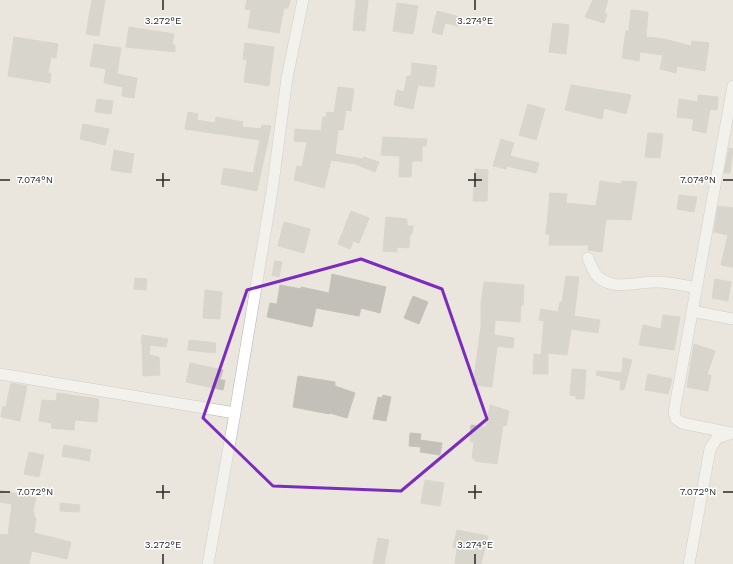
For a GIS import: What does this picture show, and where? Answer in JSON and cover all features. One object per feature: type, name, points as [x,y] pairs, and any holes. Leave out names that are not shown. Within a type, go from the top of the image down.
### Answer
[{"type":"street","points":[[208,564],[236,413],[272,191],[287,78],[303,0]]},
{"type":"street","points":[[732,433],[682,423],[676,419],[674,412],[732,99],[733,86]]},
{"type":"street","points":[[588,258],[597,276],[607,283],[627,285],[653,282],[681,284],[697,288]]},
{"type":"street","points":[[692,312],[733,319]]},
{"type":"street","points":[[0,374],[236,413]]},
{"type":"street","points":[[690,564],[710,449],[717,438],[732,433]]},
{"type":"highlighted area","points":[[361,259],[442,289],[487,419],[401,491],[273,486],[203,418],[247,290]]},
{"type":"building","points":[[92,0],[105,0],[99,36],[86,34]]},
{"type":"building","points":[[247,0],[290,0],[288,8],[284,8],[279,33],[248,28],[251,10],[245,9]]},
{"type":"building","points":[[356,0],[368,0],[365,31],[353,30]]},
{"type":"building","points":[[593,0],[608,0],[604,13],[607,14],[604,23],[585,17]]},
{"type":"building","points":[[397,3],[418,6],[413,34],[393,31]]},
{"type":"building","points":[[631,10],[648,12],[646,37],[664,39],[691,46],[692,41],[709,43],[705,71],[677,66],[676,73],[660,69],[663,55],[640,52],[639,61],[622,58],[626,31],[629,31]]},
{"type":"building","points":[[437,11],[460,17],[458,26],[445,23],[442,35],[432,32]]},
{"type":"building","points":[[553,23],[569,25],[566,54],[549,52]]},
{"type":"building","points":[[129,27],[174,34],[172,45],[175,45],[175,52],[126,47]]},
{"type":"building","points":[[14,37],[58,44],[56,58],[51,57],[48,73],[51,73],[50,83],[8,76]]},
{"type":"building","points":[[245,43],[274,47],[269,86],[244,82],[247,60],[243,59]]},
{"type":"building","points":[[94,44],[121,48],[117,74],[137,78],[134,98],[122,96],[123,87],[104,83],[106,69],[90,66]]},
{"type":"building","points":[[412,63],[437,66],[434,87],[418,85],[413,109],[394,105],[397,90],[404,92],[407,76],[411,76]]},
{"type":"building","points":[[571,85],[631,95],[626,114],[604,108],[602,119],[565,110]]},
{"type":"building","points":[[338,87],[354,89],[351,111],[346,110],[343,130],[338,130],[335,154],[363,159],[364,157],[379,162],[375,172],[355,164],[331,160],[324,188],[294,180],[297,166],[302,167],[307,142],[294,141],[295,129],[321,131],[323,117],[326,117],[327,112],[334,113]]},
{"type":"building","points":[[698,95],[718,97],[717,110],[710,109],[706,133],[692,130],[694,119],[677,117],[679,99],[698,102]]},
{"type":"building","points":[[97,99],[113,101],[111,114],[95,112]]},
{"type":"building","points":[[528,104],[545,109],[536,140],[519,135]]},
{"type":"building","points":[[188,112],[198,114],[197,120],[215,123],[216,117],[243,122],[242,127],[261,129],[262,125],[271,126],[257,191],[221,184],[224,168],[253,173],[260,140],[185,129]]},
{"type":"building","points":[[83,124],[109,129],[105,145],[80,139]]},
{"type":"building","points":[[648,133],[663,134],[660,158],[645,157]]},
{"type":"building","points":[[383,137],[427,139],[426,146],[422,146],[422,161],[412,161],[411,177],[399,177],[400,156],[381,155]]},
{"type":"building","points":[[501,139],[514,143],[510,156],[539,163],[536,173],[507,166],[506,169],[493,166]]},
{"type":"building","points":[[729,148],[733,149],[730,173],[724,173]]},
{"type":"building","points":[[114,150],[134,154],[131,173],[111,170]]},
{"type":"building","points":[[475,169],[488,170],[487,201],[473,201]]},
{"type":"building","points":[[600,181],[621,184],[622,181],[637,182],[631,220],[606,219],[602,252],[588,250],[589,245],[549,245],[550,235],[546,234],[550,193],[567,194],[566,203],[596,206]]},
{"type":"building","points":[[679,195],[697,197],[694,212],[677,209]]},
{"type":"building","points":[[718,206],[733,208],[733,267],[721,265],[728,235],[714,232]]},
{"type":"building","points":[[351,211],[369,218],[359,243],[353,241],[350,249],[338,244]]},
{"type":"building","points":[[386,217],[407,219],[407,226],[413,226],[412,234],[410,234],[409,248],[397,247],[397,252],[383,251]]},
{"type":"building","points":[[284,222],[310,229],[304,253],[278,246]]},
{"type":"building","points":[[275,261],[282,262],[279,277],[272,275]]},
{"type":"building","points":[[332,274],[386,287],[380,313],[361,308],[359,316],[316,308],[312,327],[267,317],[270,303],[277,304],[280,285],[301,289],[301,287],[329,293]]},
{"type":"building","points":[[566,276],[579,277],[574,316],[600,320],[598,333],[571,329],[567,355],[548,353],[548,374],[533,374],[534,354],[541,355],[544,321],[539,320],[541,309],[558,312],[560,302],[562,302]]},
{"type":"building","points":[[135,278],[147,279],[146,290],[134,289]]},
{"type":"building","points":[[715,279],[731,282],[728,301],[712,298]]},
{"type":"building","points":[[484,282],[524,285],[520,322],[495,320],[494,335],[514,338],[513,348],[497,346],[492,387],[473,385],[481,327],[481,304]]},
{"type":"building","points":[[205,290],[222,292],[220,319],[203,318]]},
{"type":"building","points":[[413,296],[428,302],[419,324],[404,318]]},
{"type":"building","points":[[663,315],[680,317],[674,350],[639,345],[643,325],[661,329]]},
{"type":"building","points":[[142,335],[168,339],[166,347],[150,345],[149,355],[159,357],[160,375],[143,376]]},
{"type":"building","points":[[189,340],[216,343],[215,353],[188,350]]},
{"type":"building","points":[[694,344],[715,351],[707,375],[711,375],[708,391],[687,387]]},
{"type":"building","points":[[623,358],[632,360],[624,390],[620,390],[621,381],[596,375],[597,371],[622,373]]},
{"type":"building","points":[[190,363],[223,370],[220,380],[225,380],[223,390],[186,382]]},
{"type":"building","points":[[572,369],[586,370],[584,399],[576,399],[576,396],[570,395]]},
{"type":"building","points":[[648,374],[672,379],[668,394],[645,390]]},
{"type":"building","points":[[298,376],[335,382],[335,386],[355,393],[347,418],[330,413],[293,407]]},
{"type":"building","points":[[11,383],[27,386],[20,421],[1,417],[3,406],[6,407]]},
{"type":"building","points":[[57,393],[99,399],[97,422],[75,420],[74,430],[51,428],[52,423],[39,421],[42,400],[56,401]]},
{"type":"building","points":[[383,395],[391,397],[386,421],[373,419],[378,397],[382,398]]},
{"type":"building","points":[[490,405],[509,411],[506,426],[503,425],[497,464],[475,461],[475,459],[472,458],[474,442],[470,441],[471,425],[486,427]]},
{"type":"building","points":[[410,433],[421,434],[420,440],[442,443],[440,455],[420,452],[421,447],[409,446]]},
{"type":"building","points":[[64,445],[91,450],[89,461],[62,456]]},
{"type":"building","points":[[29,452],[44,455],[39,477],[24,474]]},
{"type":"building","points":[[425,480],[444,483],[440,506],[421,503]]},
{"type":"building","points":[[0,490],[36,498],[33,511],[34,517],[36,518],[34,533],[71,542],[67,559],[32,551],[29,564],[0,564],[0,534],[8,535],[12,504],[0,502]]},
{"type":"building","points":[[60,503],[80,505],[79,512],[60,511]]},
{"type":"building","points":[[457,530],[488,536],[481,564],[455,564],[457,548],[453,547]]},
{"type":"building","points":[[378,538],[389,540],[384,564],[373,563]]}]
